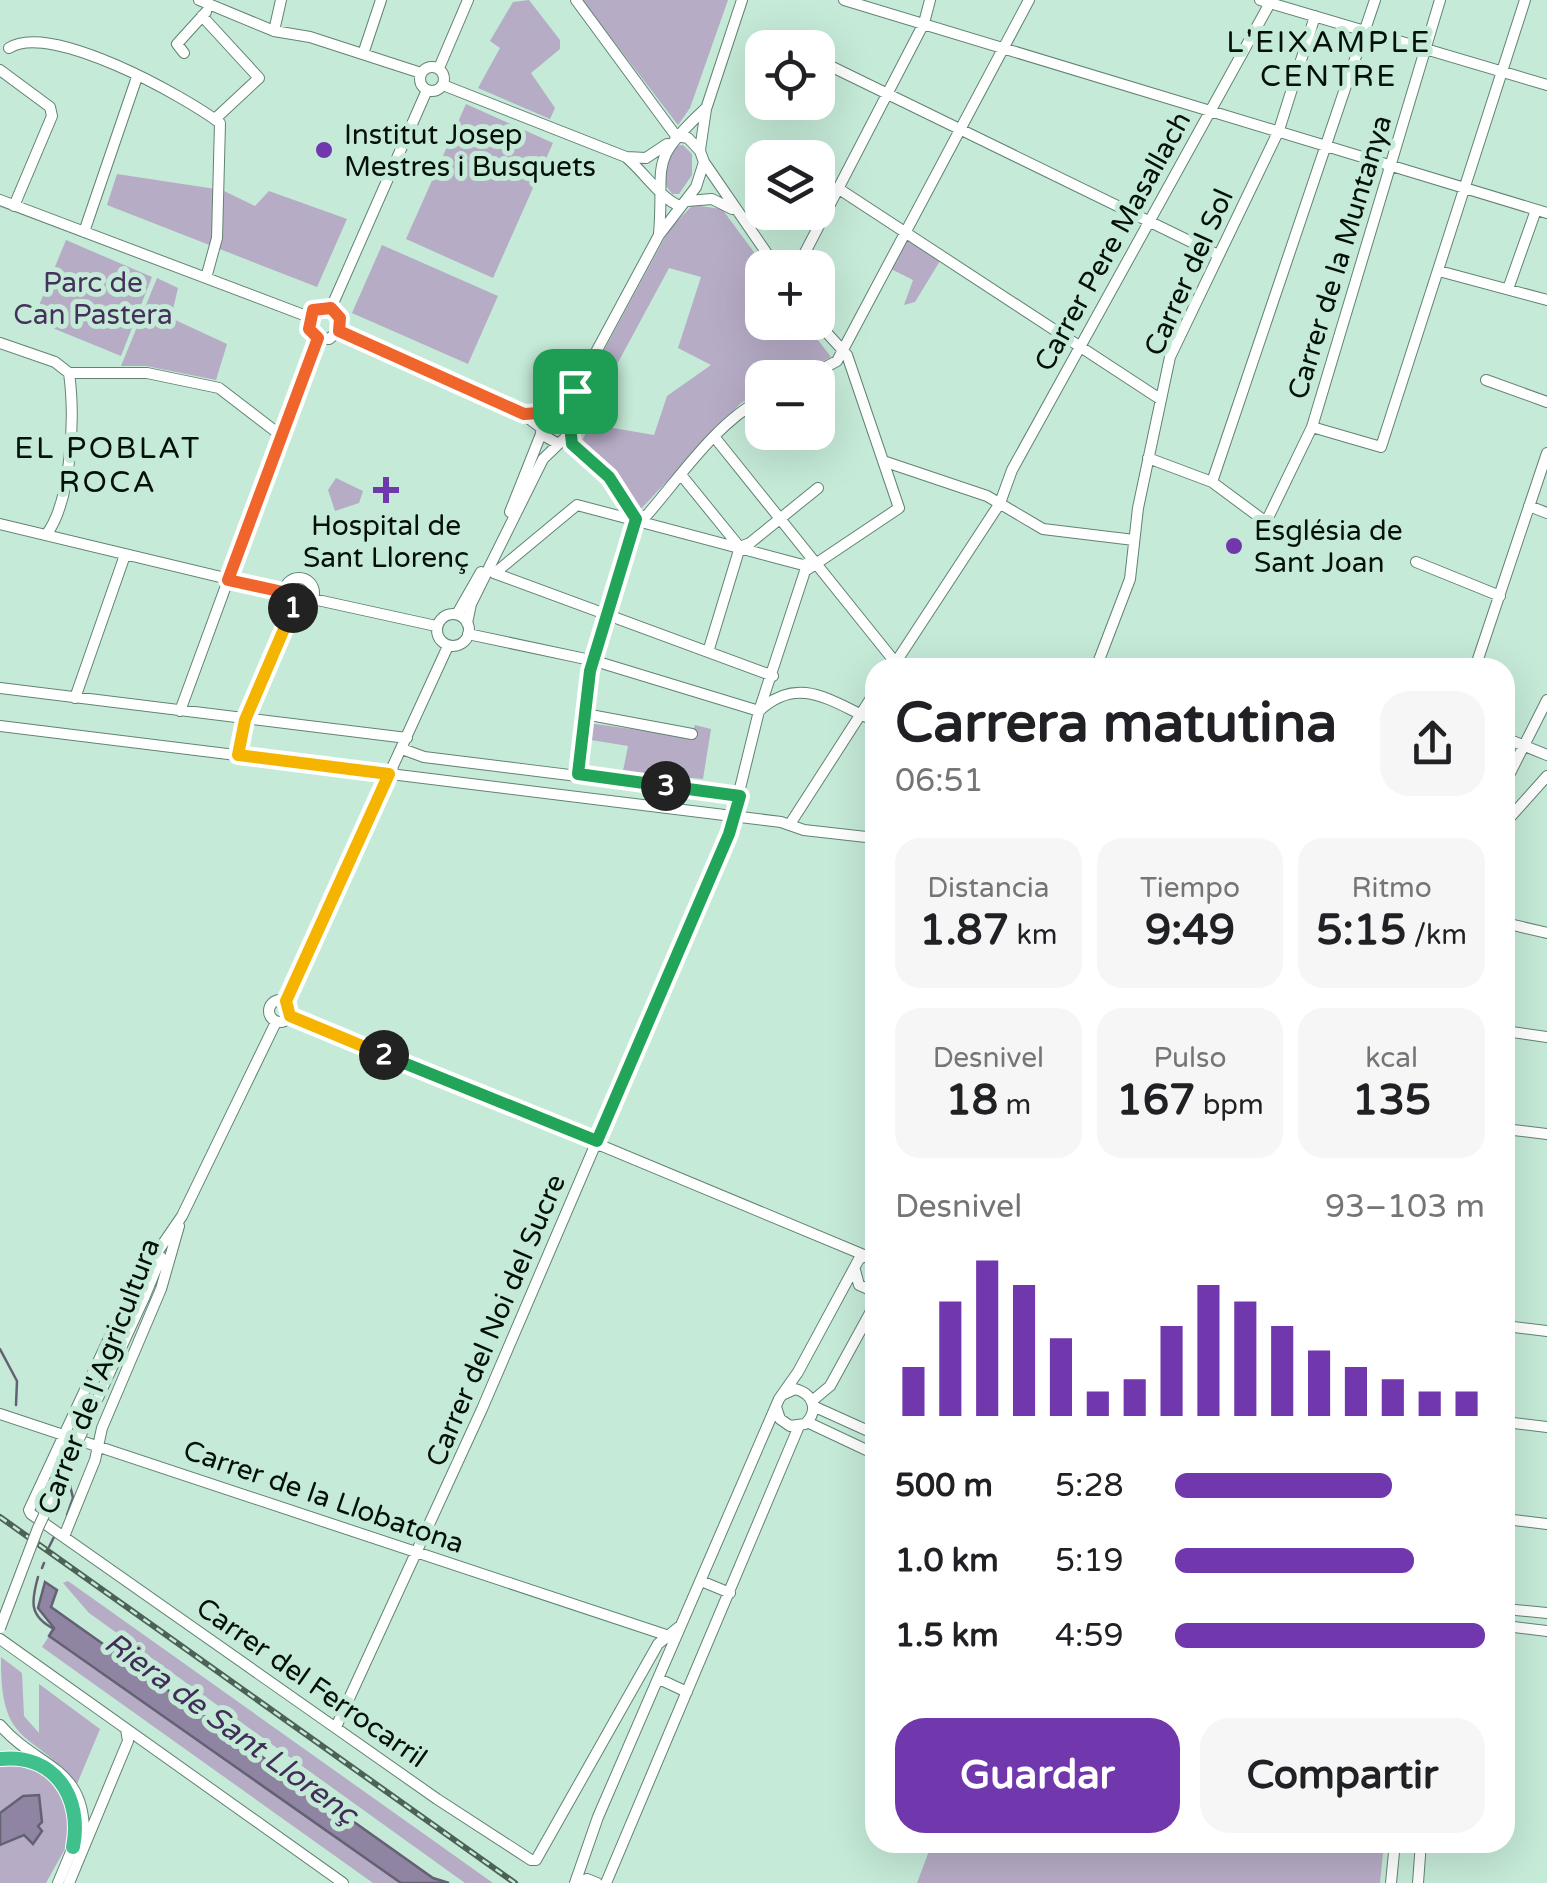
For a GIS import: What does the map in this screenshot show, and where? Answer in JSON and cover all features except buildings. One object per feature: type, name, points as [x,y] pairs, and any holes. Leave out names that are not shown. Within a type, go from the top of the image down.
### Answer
[{"type":"highway","points":[[0,1758],[35,1762],[59,1778],[75,1809],[78,1846]]},
{"type":"street","points":[[199,0],[259,78],[215,120]]},
{"type":"street","points":[[274,31],[281,0]]},
{"type":"street","points":[[364,54],[381,0]]},
{"type":"street","points":[[443,85],[439,68],[468,0]]},
{"type":"street","points":[[576,0],[672,140]]},
{"type":"street","points":[[457,614],[515,502],[545,422],[575,391],[659,234],[696,187],[706,109],[742,0]]},
{"type":"street","points":[[844,0],[1542,211],[1508,289]]},
{"type":"street","points":[[807,250],[924,23],[930,0]]},
{"type":"street","points":[[835,362],[1029,0]]},
{"type":"street","points":[[1148,458],[1212,482],[1374,0]]},
{"type":"street","name":"Carrer de la Muntanya","points":[[1212,482],[1266,522],[1312,427],[1440,0]]},
{"type":"street","points":[[1312,427],[1381,447],[1525,0]]},
{"type":"street","points":[[1265,2],[1547,85]]},
{"type":"street","name":"Carrer Pere Masallach","points":[[899,658],[1000,503],[1012,470],[1265,2]]},
{"type":"street","points":[[206,12],[421,73]]},
{"type":"street","points":[[184,53],[177,44],[206,12]]},
{"type":"street","name":"Carrer del Sol","points":[[1100,658],[1125,598],[1148,458],[1170,357],[1279,130],[1315,16]]},
{"type":"street","points":[[14,206],[52,116],[50,107],[0,71],[4,45],[47,42],[137,77],[215,120],[221,128],[218,238],[206,278]]},
{"type":"street","points":[[427,90],[421,85],[421,73],[428,67],[439,68]]},
{"type":"street","points":[[835,69],[956,131],[1218,255]]},
{"type":"street","points":[[84,232],[137,77]]},
{"type":"street","points":[[331,308],[427,90],[443,85],[626,157],[646,158],[706,109]]},
{"type":"street","points":[[672,140],[688,138],[764,250]]},
{"type":"street","points":[[659,234],[658,167],[672,140]]},
{"type":"street","points":[[626,157],[659,186],[668,202],[722,202],[744,222]]},
{"type":"street","points":[[840,189],[1160,399]]},
{"type":"street","points":[[0,200],[309,316]]},
{"type":"street","points":[[1440,270],[1547,300]]},
{"type":"street","points":[[318,307],[331,308],[340,318],[339,331],[329,339],[318,338],[309,329],[309,316],[318,307]]},
{"type":"street","points":[[339,331],[524,414],[569,429]]},
{"type":"street","points":[[180,711],[279,434],[318,338]]},
{"type":"street","points":[[492,572],[577,506],[803,564],[816,560],[899,508],[844,350],[834,340]]},
{"type":"street","points":[[0,342],[55,362],[69,373],[147,373],[220,388],[279,434]]},
{"type":"street","points":[[46,535],[59,519],[74,406],[69,373]]},
{"type":"street","points":[[1486,380],[1547,402]]},
{"type":"street","points":[[575,391],[569,429],[579,452],[609,477],[636,519],[595,661],[578,774]]},
{"type":"street","points":[[636,519],[647,515],[716,438],[745,413]]},
{"type":"street","points":[[545,422],[556,442]]},
{"type":"street","points":[[436,626],[440,640],[448,646],[463,643],[470,604],[492,572],[543,459],[569,429]]},
{"type":"street","points":[[716,438],[816,560],[889,658]]},
{"type":"street","points":[[1478,658],[1547,453]]},
{"type":"street","points":[[884,464],[1000,503],[1043,529],[1134,540]]},
{"type":"street","points":[[682,476],[740,547]]},
{"type":"street","points":[[740,547],[818,488]]},
{"type":"street","points":[[1529,506],[1547,513]]},
{"type":"street","points":[[59,519],[71,541]]},
{"type":"street","points":[[0,524],[283,592],[293,607]]},
{"type":"street","points":[[708,652],[740,547]]},
{"type":"street","points":[[75,698],[124,555]]},
{"type":"street","name":"Carrer del Noi del Sucre","points":[[336,1727],[482,1409],[734,817],[759,711],[804,571],[816,560]]},
{"type":"street","points":[[1416,562],[1500,596]]},
{"type":"street","points":[[492,572],[773,676]]},
{"type":"street","points":[[283,592],[286,583],[300,577],[310,582],[313,598],[307,606],[293,607]]},
{"type":"street","points":[[313,598],[436,626]]},
{"type":"street","points":[[238,755],[245,720],[293,607]]},
{"type":"street","points":[[436,626],[446,615],[457,614]]},
{"type":"street","points":[[457,614],[468,629],[595,661],[759,711],[779,694],[800,691],[865,717]]},
{"type":"street","points":[[290,1016],[286,1001],[448,646]]},
{"type":"street","points":[[0,688],[404,743],[424,758],[740,796]]},
{"type":"street","points":[[1515,765],[1547,700]]},
{"type":"street","points":[[790,824],[865,706]]},
{"type":"street","points":[[586,714],[692,734]]},
{"type":"street","points":[[0,726],[790,824],[804,830],[865,837]]},
{"type":"street","points":[[1515,742],[1547,755]]},
{"type":"street","points":[[1515,812],[1547,776]]},
{"type":"street","points":[[1515,927],[1547,933]]},
{"type":"street","name":"Carrer de l'Agricultura","points":[[182,1216],[160,1289],[64,1534],[29,1510],[132,1289],[182,1216],[276,1022],[270,1006],[278,1000],[286,1001]]},
{"type":"street","points":[[276,1022],[290,1016],[865,1249]]},
{"type":"street","points":[[1515,1033],[1547,1037]]},
{"type":"street","points":[[1515,1130],[1547,1134]]},
{"type":"street","name":"Carrer de l'Agricultura","points":[[0,1628],[38,1528],[170,1234]]},
{"type":"street","points":[[575,1883],[598,1816],[666,1655],[779,1401],[854,1269],[865,1257]]},
{"type":"street","points":[[854,1269],[859,1285],[865,1289]]},
{"type":"street","points":[[606,1883],[803,1424],[813,1404],[830,1386],[865,1316]]},
{"type":"street","points":[[1515,1327],[1547,1331]]},
{"type":"street","points":[[779,1401],[796,1389],[813,1404],[865,1429]]},
{"type":"street","points":[[779,1401],[783,1422],[803,1424],[865,1450]]},
{"type":"street","name":"Carrer de la Llobatona","points":[[0,1414],[65,1432],[669,1636]]},
{"type":"street","points":[[1515,1423],[1547,1427]]},
{"type":"street","points":[[1515,1520],[1547,1524]]},
{"type":"street","name":"Carrer del Ferrocarril","points":[[64,1534],[519,1856],[536,1860],[658,1644]]},
{"type":"street","points":[[701,1581],[730,1593]]},
{"type":"street","points":[[1515,1610],[1547,1613]]},
{"type":"street","name":"Carrer de la Llobatona","points":[[632,1624],[666,1655]]},
{"type":"street","points":[[658,1644],[679,1627]]},
{"type":"street","points":[[1515,1627],[1547,1631]]},
{"type":"street","points":[[0,1639],[343,1883]]},
{"type":"street","points":[[658,1679],[687,1692]]},
{"type":"street","points":[[0,1725],[17,1742],[55,1765],[73,1785],[82,1811],[69,1883]]},
{"type":"street","points":[[58,1883],[127,1746],[126,1728]]},
{"type":"street","points":[[127,1746],[137,1741],[157,1751]]},
{"type":"street","points":[[1391,1883],[1394,1853]]},
{"type":"street","points":[[1418,1883],[1420,1853]]},
{"type":"street","points":[[575,1883],[587,1879],[597,1883]]},
{"type":"green space","points":[[529,0],[560,40],[560,49],[531,73],[555,108],[550,119],[478,88],[500,48],[490,41],[513,2]]},
{"type":"green space","points":[[582,0],[728,0],[690,108],[678,125]]},
{"type":"green space","points":[[466,104],[553,143],[493,278],[406,239]]},
{"type":"green space","points":[[683,145],[692,154],[692,175],[679,194],[672,194],[665,184],[668,159],[676,146]]},
{"type":"green space","points":[[117,174],[222,190],[255,206],[269,191],[347,219],[317,287],[107,205]]},
{"type":"green space","points":[[693,205],[722,209],[752,250],[745,250],[745,340],[818,340],[831,357],[745,360],[745,401],[637,513],[582,441],[590,424],[654,435],[667,396],[711,365],[678,348],[701,277],[669,268],[587,420],[575,413],[583,389],[670,228]]},
{"type":"green space","points":[[906,239],[940,261],[915,302],[904,305],[913,280],[891,269]]},
{"type":"green space","name":"Parc de Can Pastera","points":[[66,240],[152,277],[121,356],[33,320]]},
{"type":"green space","points":[[382,245],[498,296],[468,364],[352,313]]},
{"type":"green space","name":"Parc de Can Pastera","points":[[157,278],[178,288],[171,318],[227,344],[216,380],[146,366],[121,366]]},
{"type":"green space","points":[[336,478],[363,491],[359,503],[335,511],[328,490]]},
{"type":"green space","points":[[588,723],[691,737],[695,725],[711,729],[703,779],[623,771],[628,746],[585,739]]},
{"type":"green space","points":[[68,1581],[493,1883],[465,1883],[89,1613],[63,1583]]},
{"type":"green space","points":[[49,1636],[401,1883],[373,1883],[42,1647]]},
{"type":"green space","points":[[1,1657],[22,1673],[24,1716],[39,1733],[39,1684],[100,1729],[77,1784],[12,1723],[2,1687]]},
{"type":"green space","points":[[0,1765],[23,1765],[53,1778],[69,1803],[71,1838],[46,1883],[0,1883]]},
{"type":"green space","points":[[928,1853],[1383,1853],[1380,1883],[917,1883]]},
{"type":"shaded area","points":[[45,1582],[57,1590],[51,1607],[433,1878],[449,1883],[401,1883],[49,1636],[54,1628],[38,1608]]},
{"type":"shaded area","points":[[39,1795],[42,1822],[38,1826],[42,1831],[33,1844],[24,1835],[0,1845],[0,1813],[23,1796]]},
{"type":"waterway","points":[[0,1349],[17,1381],[16,1405]]},
{"type":"waterway","points":[[67,1515],[73,1498],[69,1481]]},
{"type":"waterway","points":[[49,1547],[54,1537]]},
{"type":"waterway","points":[[42,1568],[44,1563]]},
{"type":"waterway","points":[[38,1577],[34,1608],[40,1619],[54,1629]]},
{"type":"railway","points":[[0,1517],[515,1883]]},
{"type":"place","name":"Institut Josep Mestres i Busquets","points":[[324,150]]},
{"type":"place","name":"Hospital de Sant Llorenç","points":[[386,490]]},
{"type":"place","name":"Església de Sant Joan","points":[[1234,546]]},
{"type":"district","name":"L'EIXAMPLE CENTRE","points":[[1329,59]]},
{"type":"district","name":"EL POBLAT ROCA","points":[[108,465]]},
{"type":"route","points":[[326,306],[338,313],[339,331],[524,414],[544,416],[554,412],[575,391],[569,415],[568,435],[572,444],[609,477],[636,519],[590,671],[578,774],[740,796],[729,834],[597,1141],[290,1016],[286,1001],[389,774],[238,755],[245,720],[293,607],[283,592],[228,580],[279,434],[318,338],[312,335],[308,322],[318,307],[326,306]]},
{"type":"water label","name":"Riera de Sant Llorenç","points":[[231,1728]]}]
